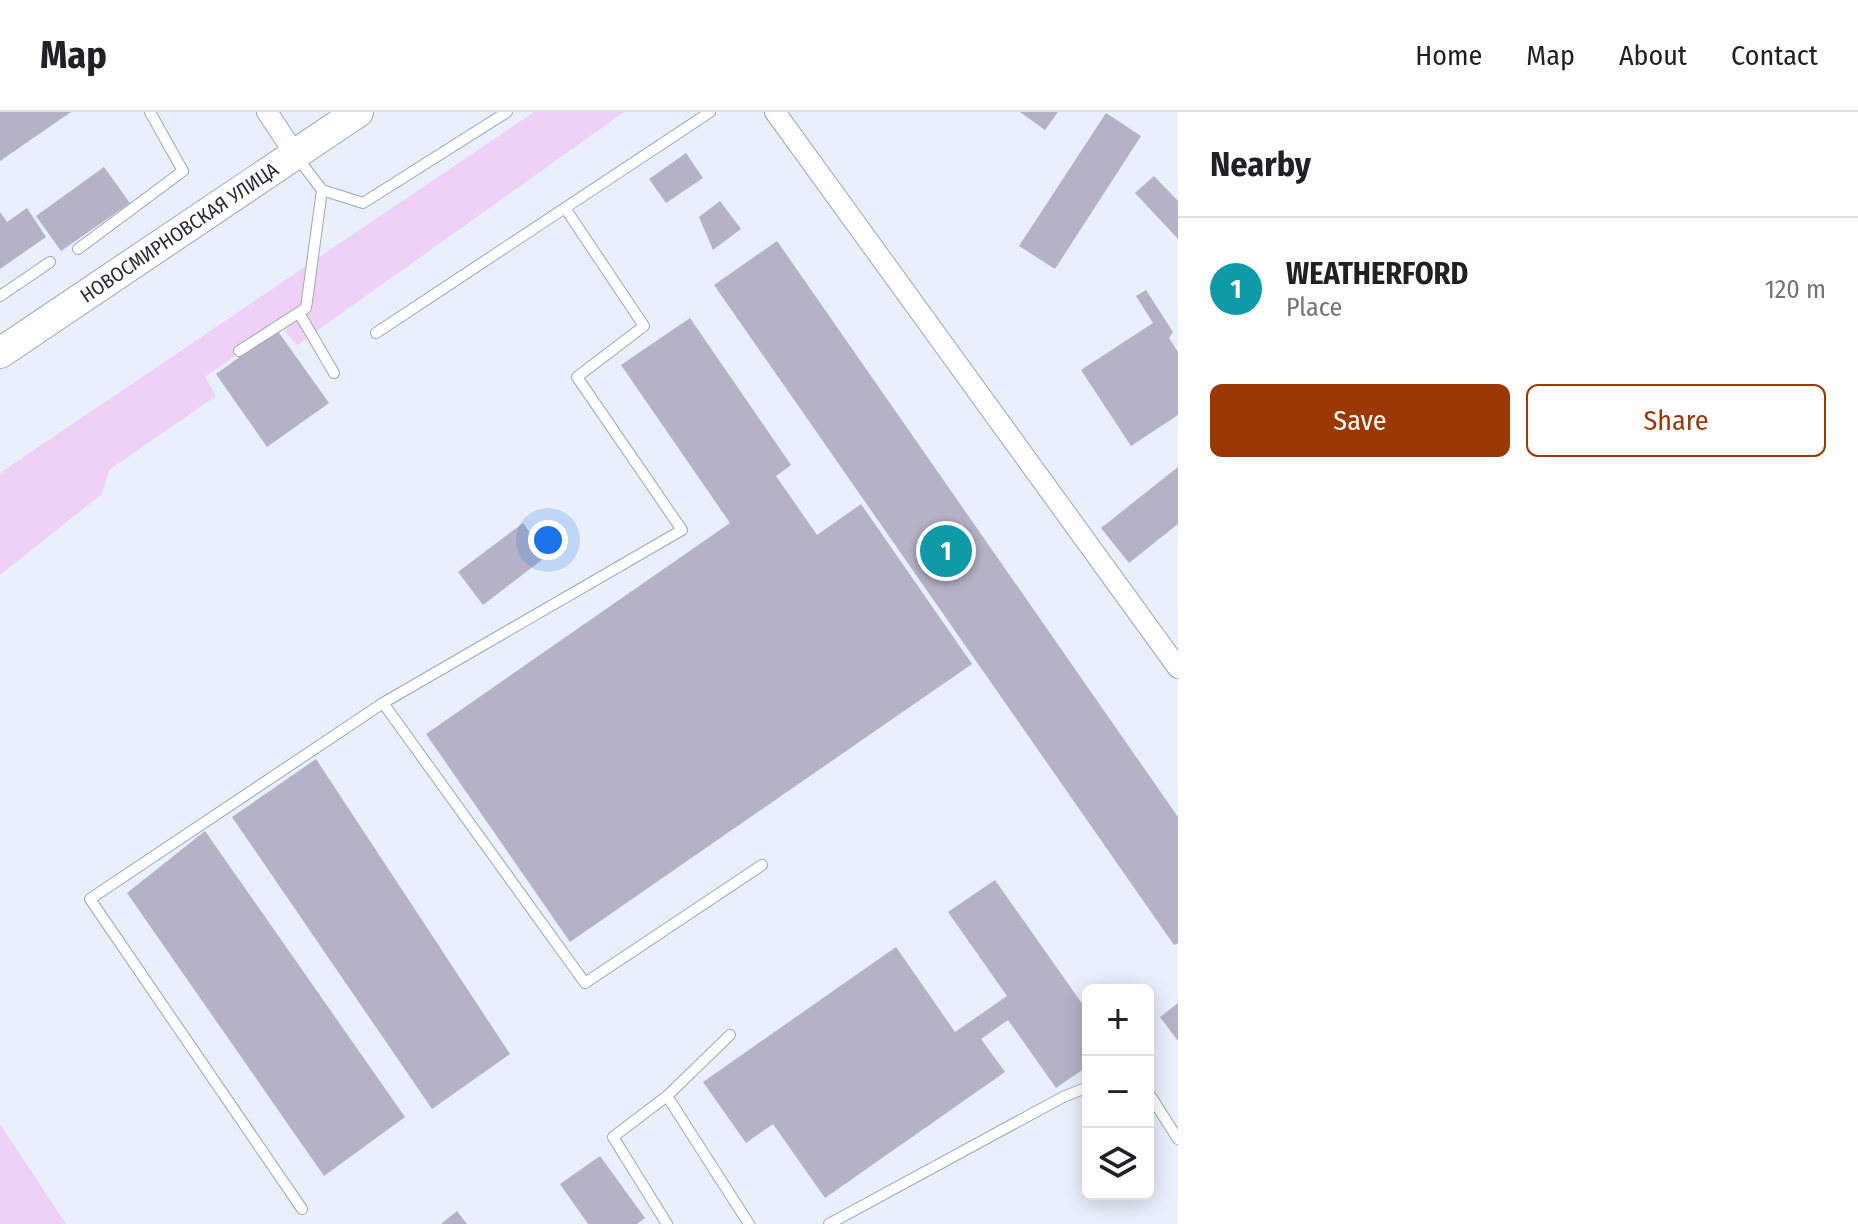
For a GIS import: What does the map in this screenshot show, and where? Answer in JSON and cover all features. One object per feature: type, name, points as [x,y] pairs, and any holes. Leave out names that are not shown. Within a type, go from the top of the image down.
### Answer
[{"type":"street","points":[[267,112],[295,154]]},
{"type":"street","name":"НОВОСМИРНОВСКАЯ УЛИЦА","points":[[0,353],[358,112]]},
{"type":"street","points":[[775,112],[1178,668]]},
{"type":"lane","points":[[78,249],[183,171],[150,112]]},
{"type":"lane","points":[[295,154],[322,190],[363,203],[507,112]]},
{"type":"lane","points":[[376,333],[710,112]]},
{"type":"lane","points":[[239,351],[306,308],[322,190]]},
{"type":"lane","points":[[302,1209],[90,899],[383,703],[682,530],[577,377],[644,326],[565,208]]},
{"type":"lane","points":[[0,296],[50,262]]},
{"type":"lane","points":[[299,313],[334,373]]},
{"type":"lane","points":[[383,703],[585,983],[762,865]]},
{"type":"lane","points":[[667,1224],[613,1137],[667,1096],[730,1035]]},
{"type":"lane","points":[[829,1224],[1082,1089]]},
{"type":"lane","points":[[667,1096],[749,1224]]},
{"type":"lane","points":[[1154,1101],[1178,1139]]},
{"type":"shaded area","points":[[534,112],[624,112],[297,345],[279,325],[205,377],[216,396],[109,470],[102,494],[0,575],[0,473]]},
{"type":"shaded area","points":[[0,1124],[66,1224],[0,1224]]},
{"type":"building","points":[[0,112],[71,112],[0,161]]},
{"type":"building","points":[[1020,112],[1058,112],[1045,130]]},
{"type":"building","points":[[1106,113],[1141,136],[1055,269],[1019,246]]},
{"type":"building","points":[[686,153],[703,178],[666,203],[649,179]]},
{"type":"building","points":[[104,167],[130,203],[61,251],[36,216]]},
{"type":"building","points":[[1154,176],[1178,201],[1178,239],[1135,193]]},
{"type":"building","points":[[720,201],[741,229],[713,250],[699,217]]},
{"type":"building","points":[[27,208],[46,237],[0,269],[0,212],[7,222]]},
{"type":"building","points":[[777,241],[1178,817],[1178,943],[1174,945],[714,285]]},
{"type":"building","points":[[1146,290],[1173,332],[1169,338],[1178,352],[1178,415],[1131,446],[1081,370],[1153,323],[1136,296]]},
{"type":"building","points":[[690,318],[791,465],[776,476],[817,535],[861,504],[972,664],[570,942],[426,734],[730,523],[621,365]]},
{"type":"building","points":[[277,330],[329,403],[267,447],[216,374]]},
{"type":"building","points":[[1178,467],[1178,524],[1129,563],[1101,528]]},
{"type":"building","points":[[523,523],[547,556],[483,605],[458,572]]},
{"type":"building","points":[[316,759],[510,1054],[432,1109],[232,817]]},
{"type":"building","points":[[205,831],[405,1117],[324,1176],[127,893]]},
{"type":"building","points":[[995,880],[1082,1003],[1082,1070],[1056,1088],[1008,1020],[981,1039],[1005,1072],[825,1198],[773,1124],[746,1143],[703,1082],[896,947],[955,1032],[1007,996],[948,912]]},
{"type":"building","points":[[1178,1003],[1178,1041],[1160,1017]]},
{"type":"building","points":[[600,1156],[645,1218],[637,1224],[588,1224],[560,1184]]},
{"type":"building","points":[[457,1211],[467,1224],[441,1224]]},
{"type":"place","name":"WEATHERFORD","points":[[946,551]]}]
